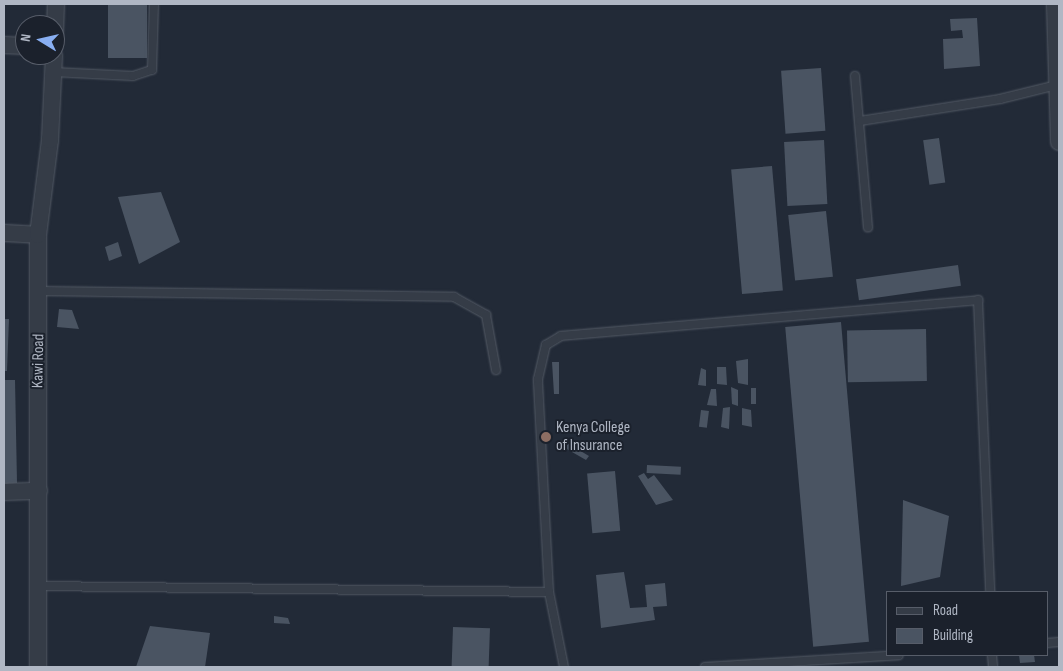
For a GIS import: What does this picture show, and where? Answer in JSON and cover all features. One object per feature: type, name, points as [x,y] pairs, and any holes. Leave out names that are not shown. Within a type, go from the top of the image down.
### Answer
[{"type":"street","points":[[1055,4],[1059,142]]},
{"type":"street","name":"Kawi Road","points":[[38,667],[40,291],[38,235],[53,65]]},
{"type":"street","points":[[4,232],[38,235]]},
{"type":"street","points":[[4,492],[39,491]]},
{"type":"lane","points":[[53,72],[133,76],[152,70],[154,4]]},
{"type":"lane","points":[[855,76],[868,227]]},
{"type":"lane","points":[[860,121],[1000,100],[1057,85]]},
{"type":"lane","points":[[40,291],[454,297],[486,316],[496,370]]},
{"type":"lane","points":[[564,667],[549,592],[538,379],[546,345],[560,336],[978,300],[990,591]]},
{"type":"lane","points":[[38,586],[549,592]]},
{"type":"lane","points":[[705,667],[779,665],[887,656]]},
{"type":"building","points":[[108,4],[147,4],[147,58],[108,58]]},
{"type":"building","points":[[977,18],[980,66],[944,69],[943,39],[963,38],[962,30],[951,31],[950,19]]},
{"type":"building","points":[[821,68],[825,131],[785,134],[781,71]]},
{"type":"building","points":[[939,138],[945,183],[929,185],[923,140]]},
{"type":"building","points":[[824,140],[827,204],[787,206],[784,142]]},
{"type":"building","points":[[772,166],[783,291],[742,294],[731,170]]},
{"type":"building","points":[[161,192],[180,242],[139,264],[118,197]]},
{"type":"building","points":[[826,211],[833,277],[795,281],[788,215]]},
{"type":"building","points":[[118,242],[122,256],[109,261],[105,247]]},
{"type":"building","points":[[958,265],[961,286],[859,300],[856,279]]},
{"type":"building","points":[[59,309],[72,310],[79,329],[57,327]]},
{"type":"building","points":[[4,319],[9,319],[7,371],[4,371]]},
{"type":"building","points":[[841,322],[869,642],[813,647],[785,327]]},
{"type":"building","points":[[926,329],[927,381],[848,382],[847,330]]},
{"type":"building","points":[[748,359],[748,385],[738,383],[736,361]]},
{"type":"building","points":[[552,362],[559,362],[559,394],[554,394]]},
{"type":"building","points":[[717,367],[726,367],[727,385],[717,384]]},
{"type":"building","points":[[701,368],[706,370],[706,386],[698,385]]},
{"type":"building","points":[[4,380],[15,380],[17,483],[4,484]]},
{"type":"building","points":[[731,387],[738,390],[738,406],[732,404]]},
{"type":"building","points":[[751,388],[756,388],[756,404],[751,404]]},
{"type":"building","points":[[711,389],[716,389],[717,406],[707,405]]},
{"type":"building","points":[[730,407],[729,429],[721,427],[723,408]]},
{"type":"building","points":[[742,408],[751,410],[752,427],[742,425]]},
{"type":"building","points":[[701,410],[709,411],[707,428],[699,427]]},
{"type":"building","points":[[562,440],[589,456],[586,460],[558,444]]},
{"type":"building","points":[[647,465],[681,467],[681,475],[647,473]]},
{"type":"building","points":[[615,471],[620,531],[592,533],[587,473]]},
{"type":"building","points":[[644,473],[648,479],[654,475],[673,500],[656,505],[638,476]]},
{"type":"building","points":[[903,500],[949,516],[940,577],[901,586]]},
{"type":"building","points":[[624,572],[630,608],[647,607],[645,585],[665,583],[667,606],[653,607],[655,620],[601,628],[596,575]]},
{"type":"building","points":[[274,616],[288,618],[290,624],[274,623]]},
{"type":"building","points":[[150,626],[210,633],[205,667],[136,667]]},
{"type":"building","points":[[453,627],[490,628],[489,667],[452,667]]},
{"type":"building","points":[[1019,656],[1034,656],[1035,662],[1020,663]]},
{"type":"place","name":"Kenya College of Insurance","points":[[546,437]]}]
